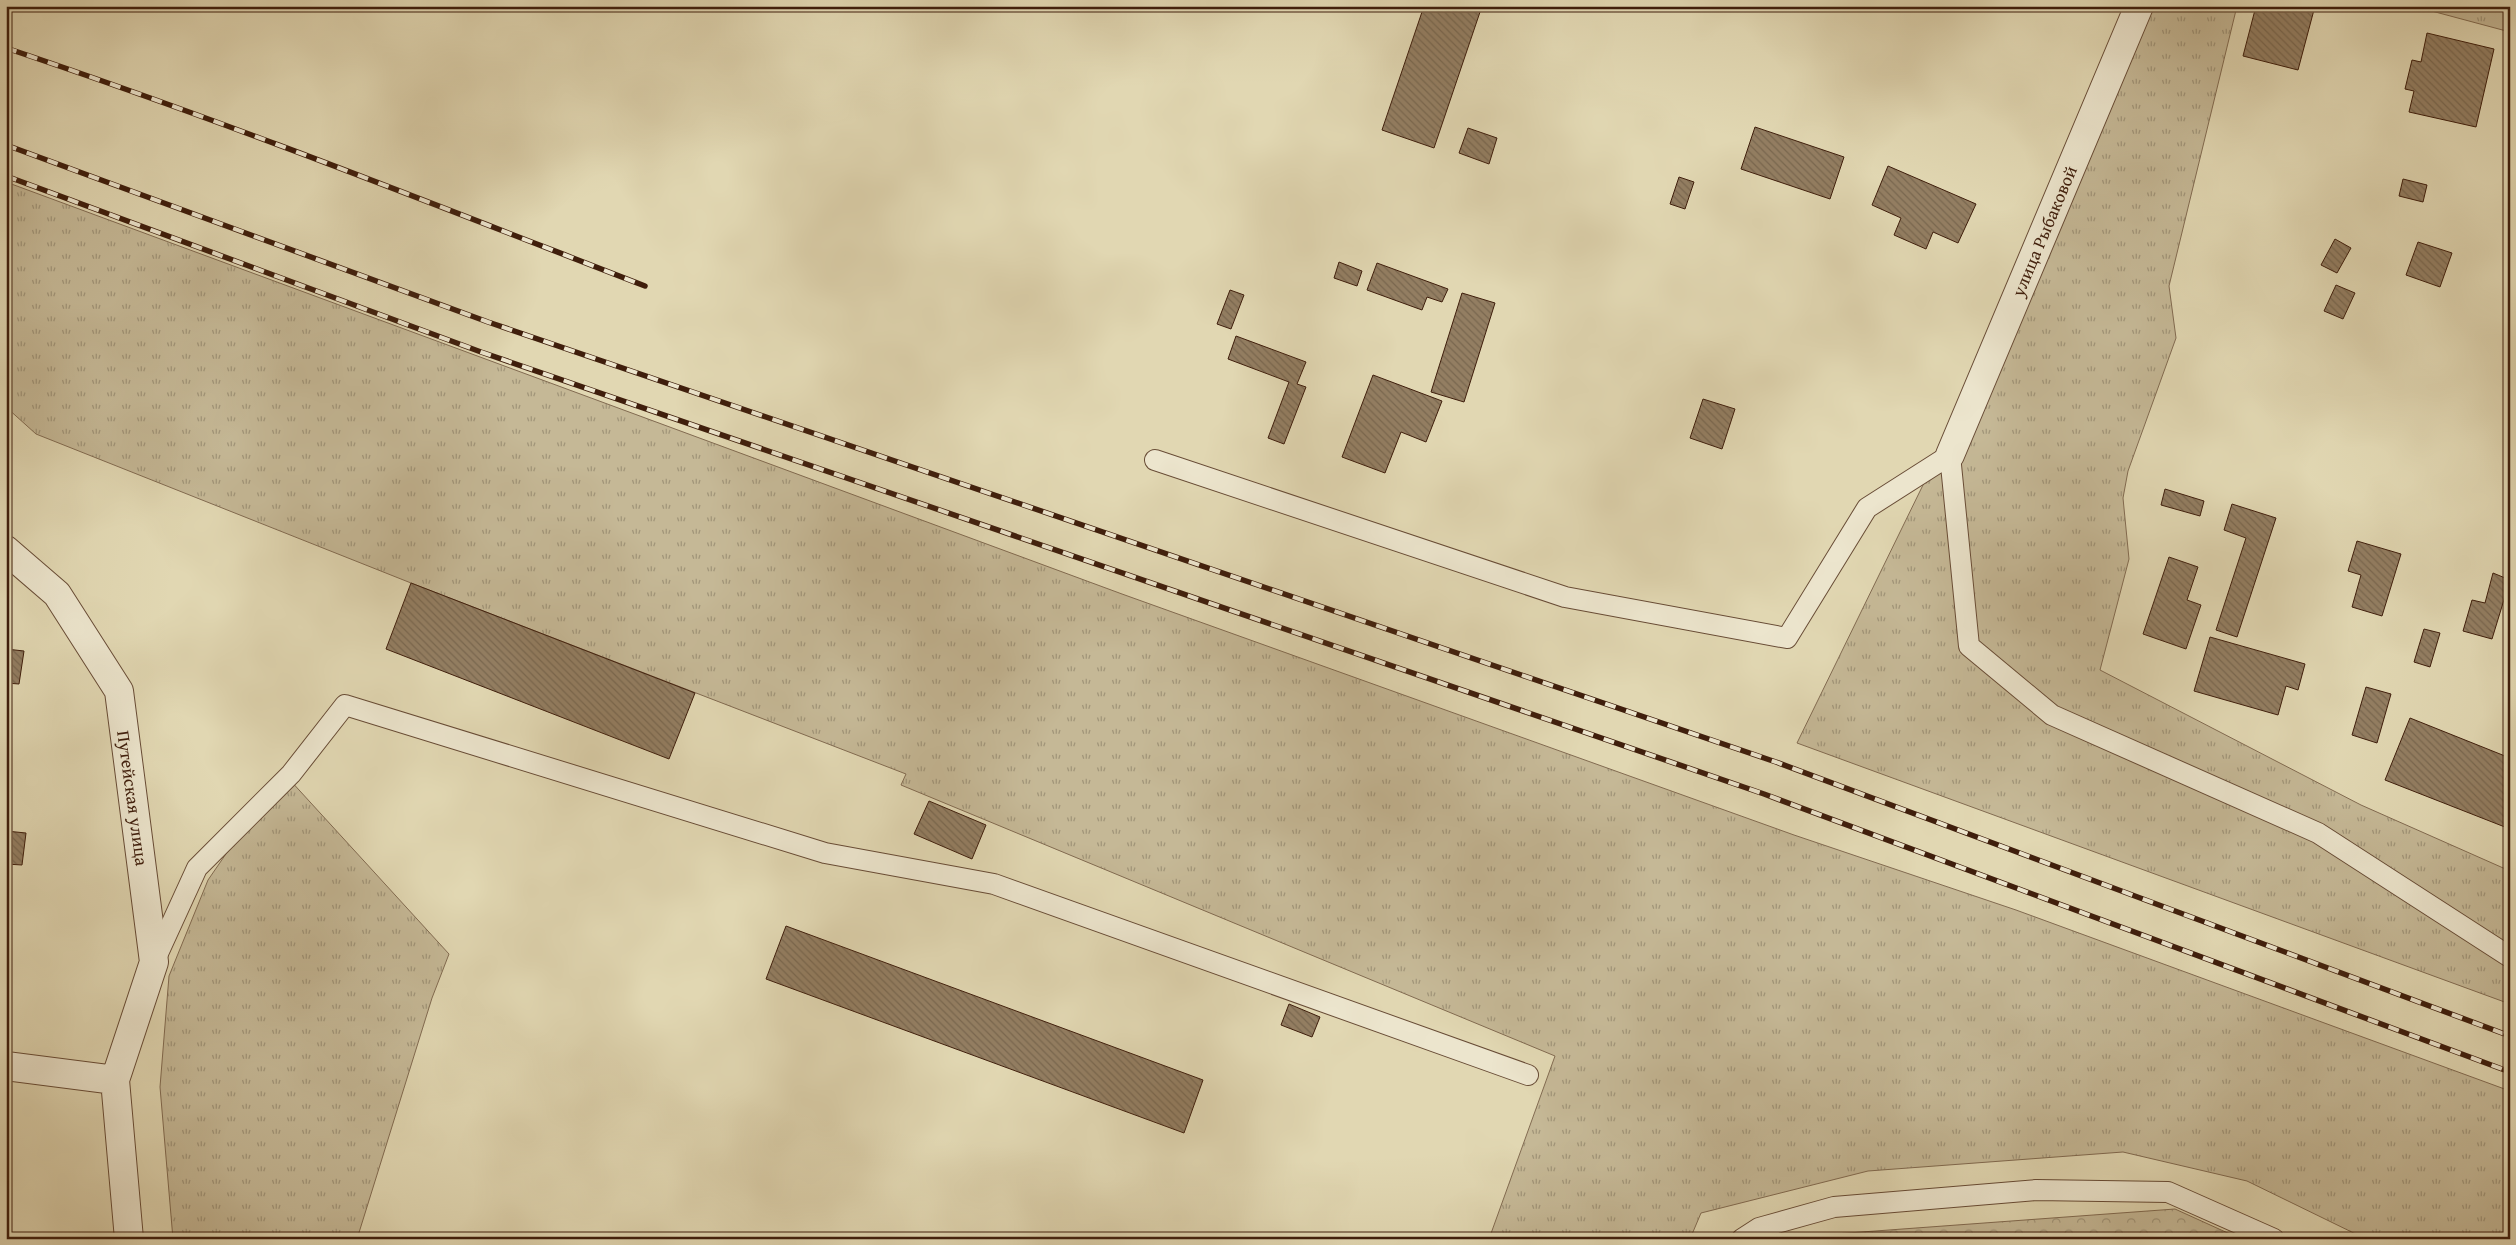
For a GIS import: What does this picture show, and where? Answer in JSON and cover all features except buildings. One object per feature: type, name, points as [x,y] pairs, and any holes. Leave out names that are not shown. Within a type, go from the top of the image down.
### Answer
[{"type":"street","name":"улица Рыбаковой","points":[[1950,455],[2139,6]]},
{"type":"street","name":"Путейская улица","points":[[6,550],[58,594],[118,691],[154,962],[115,1080]]},
{"type":"street","points":[[6,1066],[115,1080],[129,1239]]},
{"type":"lane","points":[[1156,460],[1565,597],[1787,638],[1868,508],[1950,455],[1968,646],[2052,715],[2318,832],[2510,957]]},
{"type":"lane","points":[[154,962],[197,868],[290,774],[345,705],[825,853],[994,884],[1528,1075]]},
{"type":"lane","points":[[1742,1239],[1759,1228],[1834,1207],[2036,1190],[2168,1192],[2274,1239]]},
{"type":"green space","points":[[2137,6],[2237,6],[2169,286],[2176,338],[2128,471],[2123,498],[2129,559],[2100,670],[2361,805],[2510,871],[2510,1004],[1797,743],[1965,399]]},
{"type":"green space","points":[[2413,6],[2510,6],[2510,32]]},
{"type":"green space","points":[[6,182],[1122,594],[1794,835],[2016,910],[2510,1091],[2510,1239],[2366,1239],[2247,1181],[2123,1152],[1868,1171],[1701,1213],[1690,1239],[1489,1239],[1555,1056],[901,785],[906,774],[411,583],[36,434],[6,407]]},
{"type":"green space","points":[[289,779],[449,954],[432,998],[357,1239],[173,1239],[160,1087],[169,976],[208,880],[250,819]]},
{"type":"green space","points":[[2175,1209],[2241,1239],[1780,1239],[1780,1238]]},
{"type":"railway","points":[[6,48],[247,133],[645,286]]},
{"type":"railway","points":[[6,145],[488,322],[1776,762],[2510,1036]]},
{"type":"railway","points":[[6,176],[481,352],[1764,794],[2510,1072]]}]
